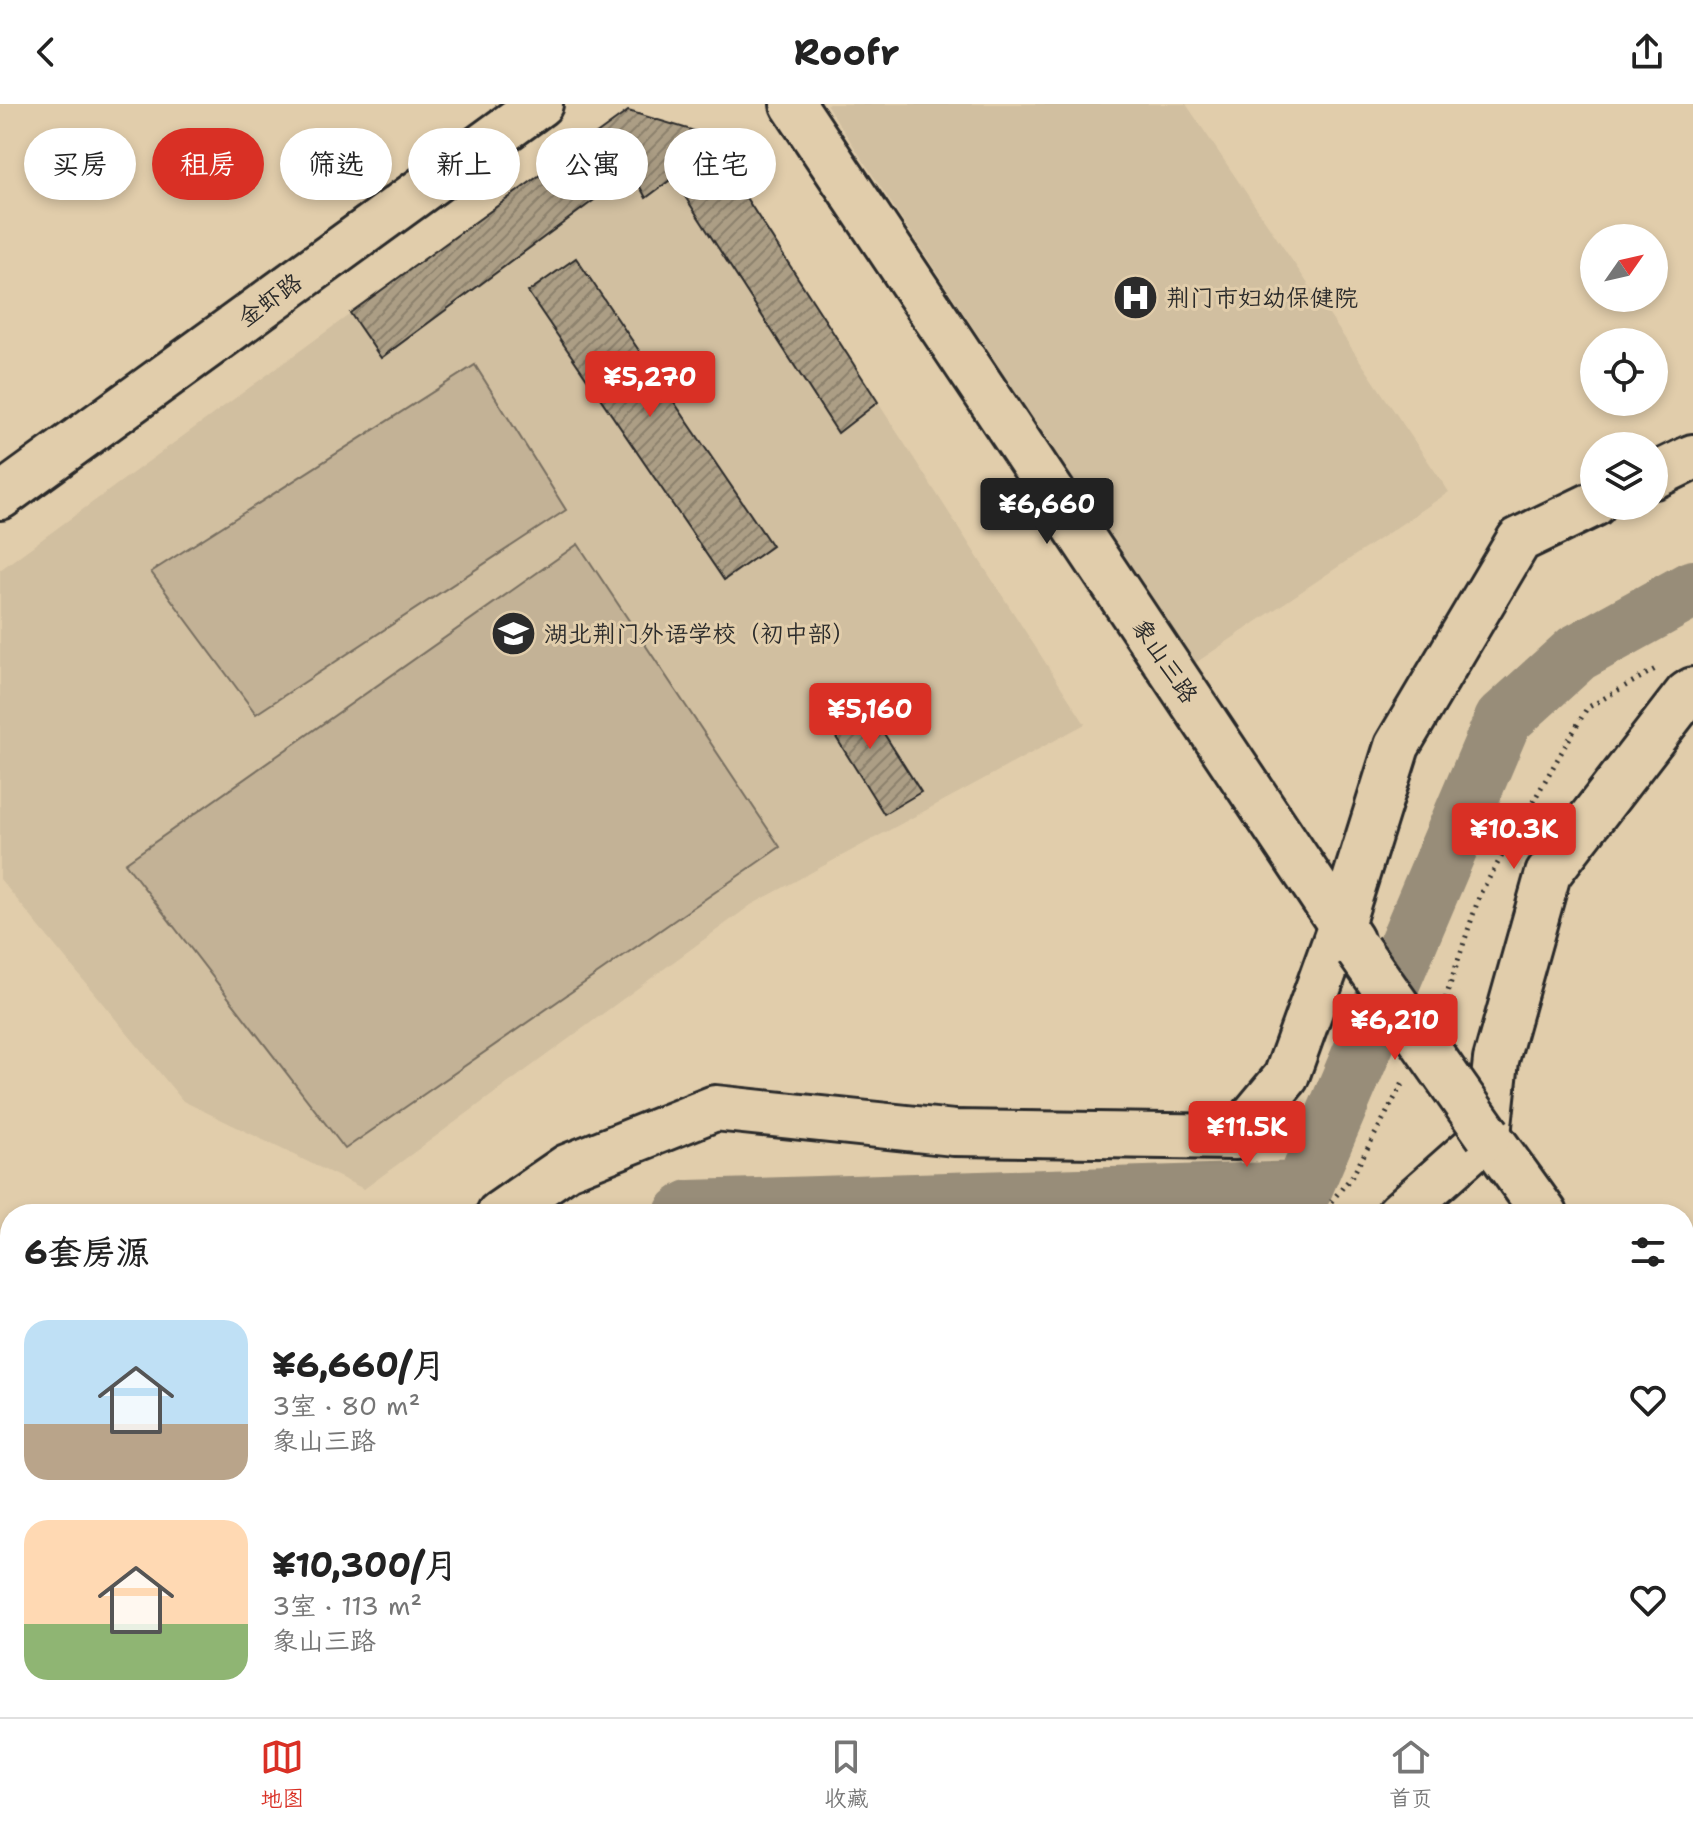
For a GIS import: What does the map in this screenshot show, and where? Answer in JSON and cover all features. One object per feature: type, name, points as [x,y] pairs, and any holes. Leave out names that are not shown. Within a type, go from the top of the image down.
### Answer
[{"type":"street","name":"金虾路","points":[[0,497],[540,104]]},
{"type":"street","name":"象山三路","points":[[793,104],[1349,937],[1538,1204]]},
{"type":"street","points":[[1668,469],[1693,457]]},
{"type":"street","points":[[513,1204],[567,1167],[715,1108],[954,1133],[1236,1137],[1286,1077],[1349,937],[1397,746],[1519,540],[1580,511]]},
{"type":"street","points":[[1410,1204],[1488,1135],[1496,1060],[1548,874],[1687,694],[1680,676]]},
{"type":"path","points":[[1440,1015],[1480,894],[1587,708],[1680,676]]},
{"type":"path","points":[[1329,1204],[1353,1175],[1411,1068]]},
{"type":"shaded area","name":"荆门市妇幼保健院","points":[[826,104],[1186,104],[1449,492],[1194,664]]},
{"type":"shaded area","name":"湖北荆门外语学校（初中部）","points":[[628,111],[685,128],[664,128],[664,200],[748,200],[1085,724],[751,905],[364,1189],[183,1101],[0,879],[0,570],[506,200],[520,200],[520,190],[536,178],[536,200],[648,200],[648,128],[605,128]]},
{"type":"shaded area","points":[[475,365],[566,510],[256,714],[151,572]]},
{"type":"shaded area","points":[[578,544],[780,847],[345,1149],[125,863]]},
{"type":"building","points":[[628,111],[685,128],[664,128],[664,185],[648,197],[648,128],[605,128]]},
{"type":"building","points":[[536,178],[536,200],[594,200],[381,358],[350,313],[506,200],[520,200],[520,189]]},
{"type":"building","points":[[687,200],[748,200],[878,402],[838,433]]},
{"type":"building","points":[[576,258],[772,546],[724,580],[528,292]]},
{"type":"building","points":[[855,688],[921,792],[884,814],[819,710]]},
{"type":"waterway","points":[[851,1204],[1303,1190],[1503,720],[1577,653],[1693,589]]},
{"type":"place","name":"荆门市妇幼保健院","points":[[1135,298]]},
{"type":"place","name":"湖北荆门外语学校（初中部）","points":[[513,634]]}]
